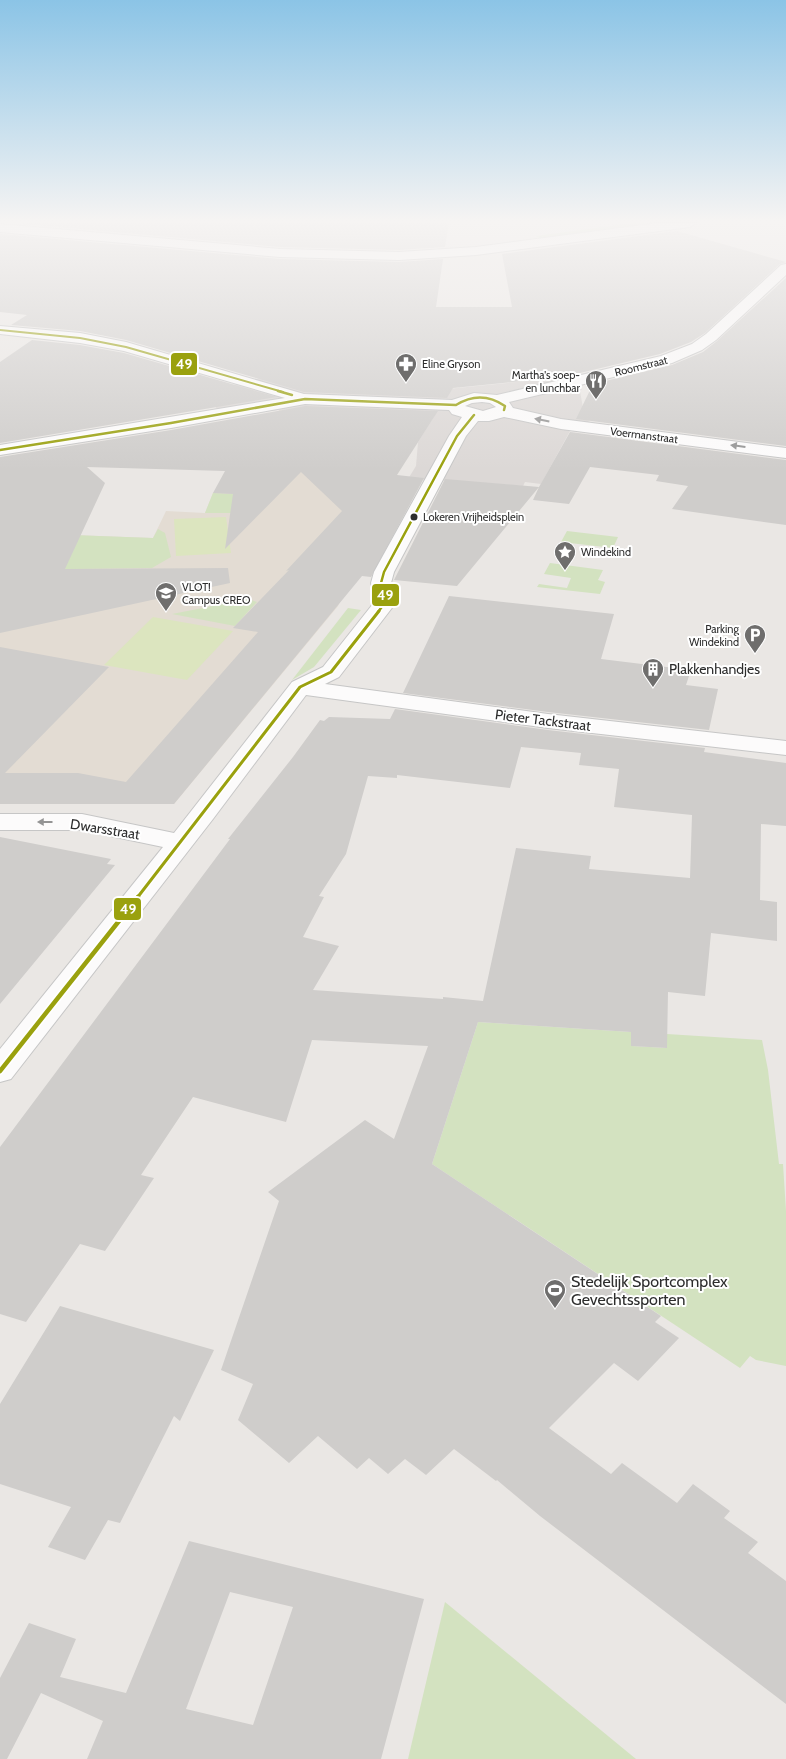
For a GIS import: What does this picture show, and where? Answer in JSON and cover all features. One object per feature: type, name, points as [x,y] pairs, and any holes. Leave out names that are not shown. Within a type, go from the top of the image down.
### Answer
[{"type":"street","name":"Roomstraat","points":[[499,406],[568,405],[697,347],[744,305]]},
{"type":"street","points":[[0,330],[80,338],[126,347],[305,399],[465,410],[493,415],[499,406]]},
{"type":"street","points":[[0,450],[161,425],[305,399]]},
{"type":"street","name":"Voermanstraat","points":[[499,406],[568,405],[786,453]]},
{"type":"street","points":[[0,1071],[300,687],[331,672],[387,600],[381,582],[384,572],[464,423],[465,410]]},
{"type":"street","name":"Pieter Tackstraat","points":[[300,687],[548,722],[786,748]]},
{"type":"street","name":"Dwarsstraat","points":[[0,822],[82,822],[179,842]]},
{"type":"shaded area","points":[[261,378],[427,391],[556,378],[582,389],[580,391],[585,419],[590,421],[570,431],[541,484],[525,482],[523,486],[408,479],[416,466],[418,442],[434,417],[402,411],[356,408],[279,410],[240,414],[214,411],[229,386]]},
{"type":"shaded area","name":"VLOT! Campus CREO","points":[[377,408],[366,437],[352,579],[338,606],[174,804],[0,804],[0,540],[45,534],[153,538],[166,511],[205,513],[213,493],[280,428],[279,410]]},
{"type":"green space","points":[[213,493],[258,495],[236,513],[205,513]]},
{"type":"green space","points":[[226,517],[231,553],[176,556],[174,519]]},
{"type":"green space","points":[[158,529],[165,533],[171,557],[152,568],[0,570],[0,540],[45,534],[153,538]]},
{"type":"green space","points":[[567,531],[618,537],[613,548],[561,542]]},
{"type":"green space","points":[[550,563],[603,570],[598,580],[605,582],[600,594],[537,587],[539,584],[567,588],[571,578],[544,574]]},
{"type":"green space","points":[[249,599],[257,602],[235,626],[172,614]]},
{"type":"green space","points":[[348,608],[361,610],[314,667],[292,680]]},
{"type":"green space","points":[[153,617],[233,631],[187,680],[104,665]]},
{"type":"green space","points":[[478,1022],[631,1032],[632,1046],[667,1048],[667,1034],[762,1040],[768,1070],[779,1164],[783,1164],[786,1211],[786,1366],[756,1360],[750,1356],[740,1368],[432,1164]]},
{"type":"green space","points":[[445,1602],[636,1759],[408,1759]]},
{"type":"building","points":[[0,305],[436,305],[436,307],[512,307],[512,305],[735,305],[705,333],[691,342],[660,354],[563,377],[453,388],[447,398],[304,392],[126,340],[80,331],[11,325],[27,315],[0,312]]},
{"type":"building","points":[[756,305],[786,305],[786,446],[576,419],[593,384],[672,365],[703,352]]},
{"type":"building","points":[[32,340],[80,345],[124,353],[277,397],[0,443],[0,362]]},
{"type":"building","points":[[305,406],[438,411],[397,475],[424,478],[371,577],[362,576],[174,804],[0,804],[0,647],[109,667],[5,773],[78,773],[126,782],[258,632],[233,628],[342,511],[301,472],[225,549],[233,494],[213,493],[225,471],[87,467],[105,483],[65,569],[228,568],[230,583],[0,633],[0,457],[171,430]]},
{"type":"building","points":[[570,432],[786,460],[786,525],[672,509],[688,486],[656,481],[659,475],[590,467],[569,504],[533,500]]},
{"type":"building","points":[[445,479],[539,487],[457,586],[394,580]]},
{"type":"building","points":[[449,596],[614,614],[601,659],[691,670],[686,685],[718,689],[709,730],[403,693]]},
{"type":"building","points":[[395,709],[548,730],[705,748],[704,752],[786,763],[786,826],[761,824],[760,900],[777,902],[777,941],[711,933],[705,996],[668,992],[667,1048],[631,1046],[631,1032],[478,1022],[432,1164],[661,1316],[655,1322],[679,1338],[638,1381],[614,1363],[549,1428],[611,1474],[622,1463],[677,1503],[693,1484],[730,1511],[724,1518],[758,1542],[748,1553],[786,1581],[786,1704],[540,1516],[497,1480],[454,1449],[426,1475],[405,1459],[388,1474],[369,1458],[357,1469],[318,1436],[289,1463],[238,1420],[253,1384],[221,1370],[279,1201],[268,1192],[365,1120],[394,1139],[428,1046],[312,1040],[286,1122],[193,1097],[141,1175],[154,1178],[105,1251],[80,1244],[26,1322],[0,1314],[0,1147],[230,839],[228,839],[320,720],[324,721],[329,717],[390,719]],"holes":[[[521,747],[581,753],[579,765],[619,769],[614,807],[692,815],[690,878],[589,869],[591,856],[516,848],[483,1001],[313,990],[339,946],[303,937],[324,897],[319,896],[346,854],[368,776],[397,778],[397,775],[510,788]]]},
{"type":"building","points":[[0,837],[111,859],[107,864],[115,865],[0,1004]]},
{"type":"building","points":[[60,1306],[214,1350],[180,1421],[174,1416],[120,1523],[108,1520],[85,1560],[48,1547],[71,1507],[0,1484],[0,1404]]},
{"type":"building","points":[[189,1541],[424,1599],[381,1759],[87,1759],[103,1721],[41,1693],[7,1759],[0,1759],[0,1678],[29,1623],[76,1639],[60,1677],[126,1693]],"holes":[[[230,1592],[293,1607],[253,1725],[186,1709]]]},
{"type":"transit line","name":"49","points":[[0,330],[80,338],[126,347],[292,395]]},
{"type":"transit line","name":"49","points":[[0,450],[171,423],[305,399],[456,405],[468,399],[481,397],[499,402],[505,406],[504,410]]},
{"type":"transit line","name":"49","points":[[0,1071],[204,813],[300,687],[331,672],[387,600],[381,583],[384,572],[457,436],[474,415]]},
{"type":"place","name":"Eline Gryson","points":[[406,383]]},
{"type":"place","name":"Martha's soep- en lunchbar","points":[[596,400]]},
{"type":"place","name":"Lokeren Vrijheidsplein","points":[[414,517]]},
{"type":"place","name":"Windekind","points":[[565,571]]},
{"type":"place","name":"VLOT! Campus CREO","points":[[166,612]]},
{"type":"place","name":"Parking Windekind","points":[[755,654]]},
{"type":"place","name":"Plakkenhandjes","points":[[653,688]]},
{"type":"place","name":"Stedelijk Sportcomplex Gevechtssporten","points":[[555,1309]]}]
